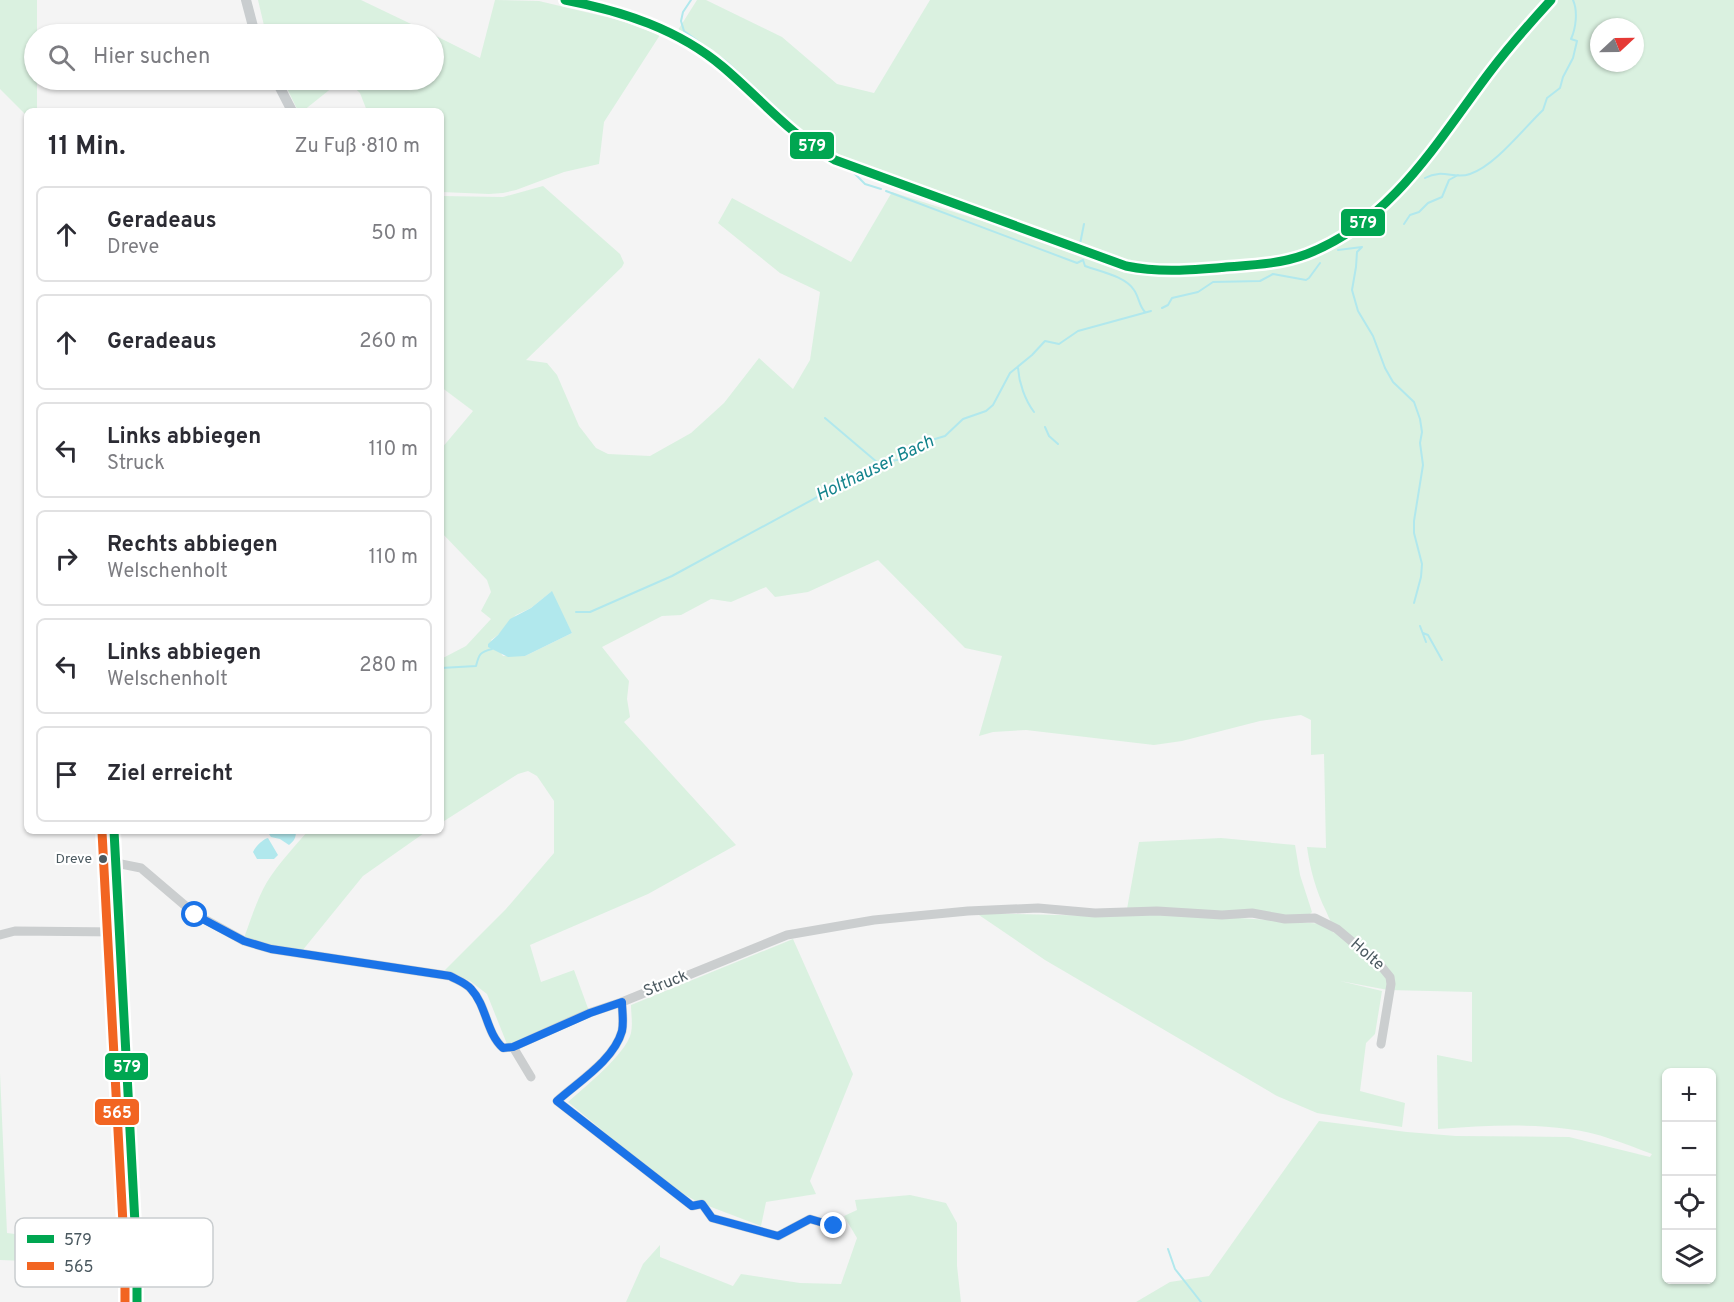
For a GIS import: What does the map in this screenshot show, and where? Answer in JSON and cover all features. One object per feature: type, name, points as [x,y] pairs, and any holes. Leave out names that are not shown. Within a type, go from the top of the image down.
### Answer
[{"type":"main road","points":[[246,0],[252,24]]},
{"type":"main road","points":[[281,90],[290,108]]},
{"type":"main road","points":[[114,834],[135,1218]]},
{"type":"main road","points":[[136,1287],[136,1302]]},
{"type":"street","points":[[565,0],[632,18],[695,45],[722,66],[802,141],[835,160],[1100,257],[1152,272],[1243,266],[1293,258],[1324,247],[1344,235],[1383,207],[1397,193],[1515,41],[1551,0]]},
{"type":"street","points":[[116,863],[141,868],[195,915],[244,941],[271,949],[450,976],[470,987],[483,1006],[495,1041],[503,1048],[513,1047],[531,1077]]},
{"type":"street","name":"Struck","points":[[513,1047],[590,1013],[787,935],[874,920],[968,911],[1038,908],[1095,913],[1157,911],[1222,915],[1252,913],[1285,919],[1315,918]]},
{"type":"street","name":"Holte","points":[[1315,918],[1337,928],[1381,966],[1390,977],[1391,984],[1381,1044]]},
{"type":"street","points":[[0,935],[15,932],[119,932]]},
{"type":"street","points":[[622,1002],[623,1029],[618,1041],[584,1081],[557,1101],[692,1206],[702,1204],[712,1218],[778,1236],[810,1219],[834,1226]]},
{"type":"green space","points":[[0,0],[37,0],[37,24],[24,24],[24,90],[37,90],[37,108],[24,108],[24,113],[0,89]]},
{"type":"green space","points":[[258,0],[361,0],[411,24],[264,24]]},
{"type":"green space","points":[[495,0],[539,1],[619,20],[660,35],[604,122],[599,164],[564,172],[503,193],[444,192],[444,108],[366,108],[357,90],[444,90],[444,40],[480,58]]},
{"type":"green space","points":[[697,0],[706,0],[782,37],[837,84],[874,93],[930,0],[1734,0],[1734,1302],[1136,1302],[1170,1282],[1209,1276],[1319,1121],[1456,1136],[1569,1137],[1650,1157],[1652,1154],[1600,1136],[1552,1127],[1487,1126],[1438,1129],[1437,1055],[1472,1062],[1472,992],[1388,990],[1340,981],[1382,991],[1375,1034],[1366,1043],[1360,1091],[1405,1103],[1402,1127],[1317,1113],[1277,1096],[1045,960],[976,913],[1101,916],[1166,913],[1325,924],[1334,933],[1316,888],[1307,847],[1326,848],[1324,754],[1311,755],[1311,720],[1301,715],[1260,721],[1182,741],[1154,745],[1026,730],[993,732],[979,736],[1002,656],[965,648],[878,560],[808,592],[775,597],[766,587],[731,602],[711,599],[681,615],[662,616],[602,647],[629,681],[627,699],[630,717],[624,722],[736,845],[648,894],[530,945],[541,982],[574,970],[589,1011],[516,1044],[507,1044],[487,994],[470,981],[445,970],[506,909],[554,853],[554,801],[537,776],[528,771],[518,774],[444,821],[444,657],[466,646],[491,619],[481,611],[491,592],[487,580],[444,535],[444,445],[473,411],[444,389],[444,196],[503,197],[543,186],[620,254],[624,263],[622,267],[526,360],[547,363],[557,375],[579,426],[596,448],[608,454],[650,456],[691,433],[724,403],[759,358],[793,389],[810,360],[820,292],[780,273],[718,223],[732,198],[851,262],[892,192],[1044,241],[1048,231],[835,155],[807,138],[713,50],[678,30]],"holes":[[[551,592],[572,633],[525,656],[503,656],[491,640],[516,615],[531,608]]]},
{"type":"green space","points":[[288,90],[329,90],[307,108],[297,108]]},
{"type":"green space","points":[[305,834],[423,834],[363,876],[302,951],[244,938],[267,882]]},
{"type":"green space","points":[[1221,838],[1295,845],[1300,875],[1312,912],[1308,916],[1127,909],[1139,842]]},
{"type":"green space","points":[[793,939],[853,1074],[810,1181],[816,1194],[766,1202],[761,1226],[698,1202],[672,1188],[568,1102],[604,1070],[628,1041],[632,1030],[631,1005]]},
{"type":"green space","points":[[0,1073],[7,1233],[15,1234],[15,1261],[0,1260]]},
{"type":"green space","points":[[910,1195],[946,1203],[957,1223],[957,1266],[961,1302],[626,1302],[643,1264],[660,1245],[660,1257],[733,1286],[741,1274],[800,1283],[841,1284],[857,1238],[844,1216],[857,1210],[855,1200]]},
{"type":"water","points":[[552,591],[572,633],[525,656],[508,657],[488,647],[488,644],[510,619],[531,608]]},
{"type":"water","points":[[269,834],[296,834],[289,845],[280,839],[271,837]]},
{"type":"water","points":[[268,838],[278,855],[274,859],[257,859],[254,850]]},
{"type":"waterway","points":[[691,0],[683,12],[681,21],[684,31],[727,62],[799,129],[836,156]]},
{"type":"waterway","name":"Holthauser Bach","points":[[1425,178],[1437,174],[1459,176],[1479,170],[1499,155],[1543,110],[1547,98],[1560,88],[1573,58],[1577,41],[1571,39],[1576,20],[1573,0]]},
{"type":"waterway","points":[[851,170],[865,184],[881,189]]},
{"type":"waterway","points":[[1404,224],[1410,215],[1442,197],[1449,180],[1458,175]]},
{"type":"waterway","points":[[886,191],[1077,263],[1083,260],[1085,266],[1112,275],[1130,285],[1145,312]]},
{"type":"waterway","points":[[1080,244],[1084,224]]},
{"type":"waterway","points":[[1362,247],[1357,252],[1352,290],[1358,311],[1373,336],[1393,382],[1414,402],[1422,432],[1420,443],[1423,465],[1414,521],[1414,533],[1422,564],[1414,603]]},
{"type":"waterway","name":"Holthauser Bach","points":[[1338,250],[1362,247]]},
{"type":"waterway","name":"Holthauser Bach","points":[[1162,308],[1168,305],[1172,298],[1198,292],[1213,282],[1260,281],[1273,274],[1306,280],[1320,263]]},
{"type":"waterway","name":"Holthauser Bach","points":[[576,612],[590,612],[672,576],[878,464],[906,458],[925,442],[945,436],[963,419],[986,411],[993,405],[1010,373],[1045,341],[1059,344],[1078,331],[1151,311]]},
{"type":"waterway","points":[[1018,368],[1023,391],[1034,412]]},
{"type":"waterway","points":[[825,418],[878,463]]},
{"type":"waterway","points":[[1045,427],[1049,436],[1058,444]]},
{"type":"waterway","points":[[1420,626],[1426,642]]},
{"type":"waterway","points":[[1423,633],[1428,635],[1442,660]]},
{"type":"waterway","name":"Holthauser Bach","points":[[444,668],[476,666],[481,654],[492,649]]},
{"type":"waterway","points":[[1168,1249],[1175,1269],[1201,1302]]},
{"type":"transit line","name":"579","points":[[565,0],[628,16],[687,42],[723,67],[804,140],[835,160],[1126,266],[1151,270],[1257,265],[1287,260],[1307,254],[1337,240],[1364,222],[1410,177],[1496,64],[1551,0]]},
{"type":"transit line","name":"565","points":[[102,834],[123,1218]]},
{"type":"transit line","name":"579","points":[[114,834],[135,1218]]},
{"type":"transit line","name":"565","points":[[125,1287],[125,1302]]},
{"type":"transit line","name":"579","points":[[137,1287],[137,1302]]},
{"type":"place","name":"Dreve","points":[[103,859]]},
{"type":"route","points":[[195,915],[244,941],[271,949],[450,976],[470,987],[483,1006],[495,1041],[503,1048],[513,1047],[590,1013],[622,1002],[623,1029],[618,1041],[584,1081],[557,1101],[692,1206],[702,1204],[712,1218],[778,1236],[810,1219],[834,1226]]}]
